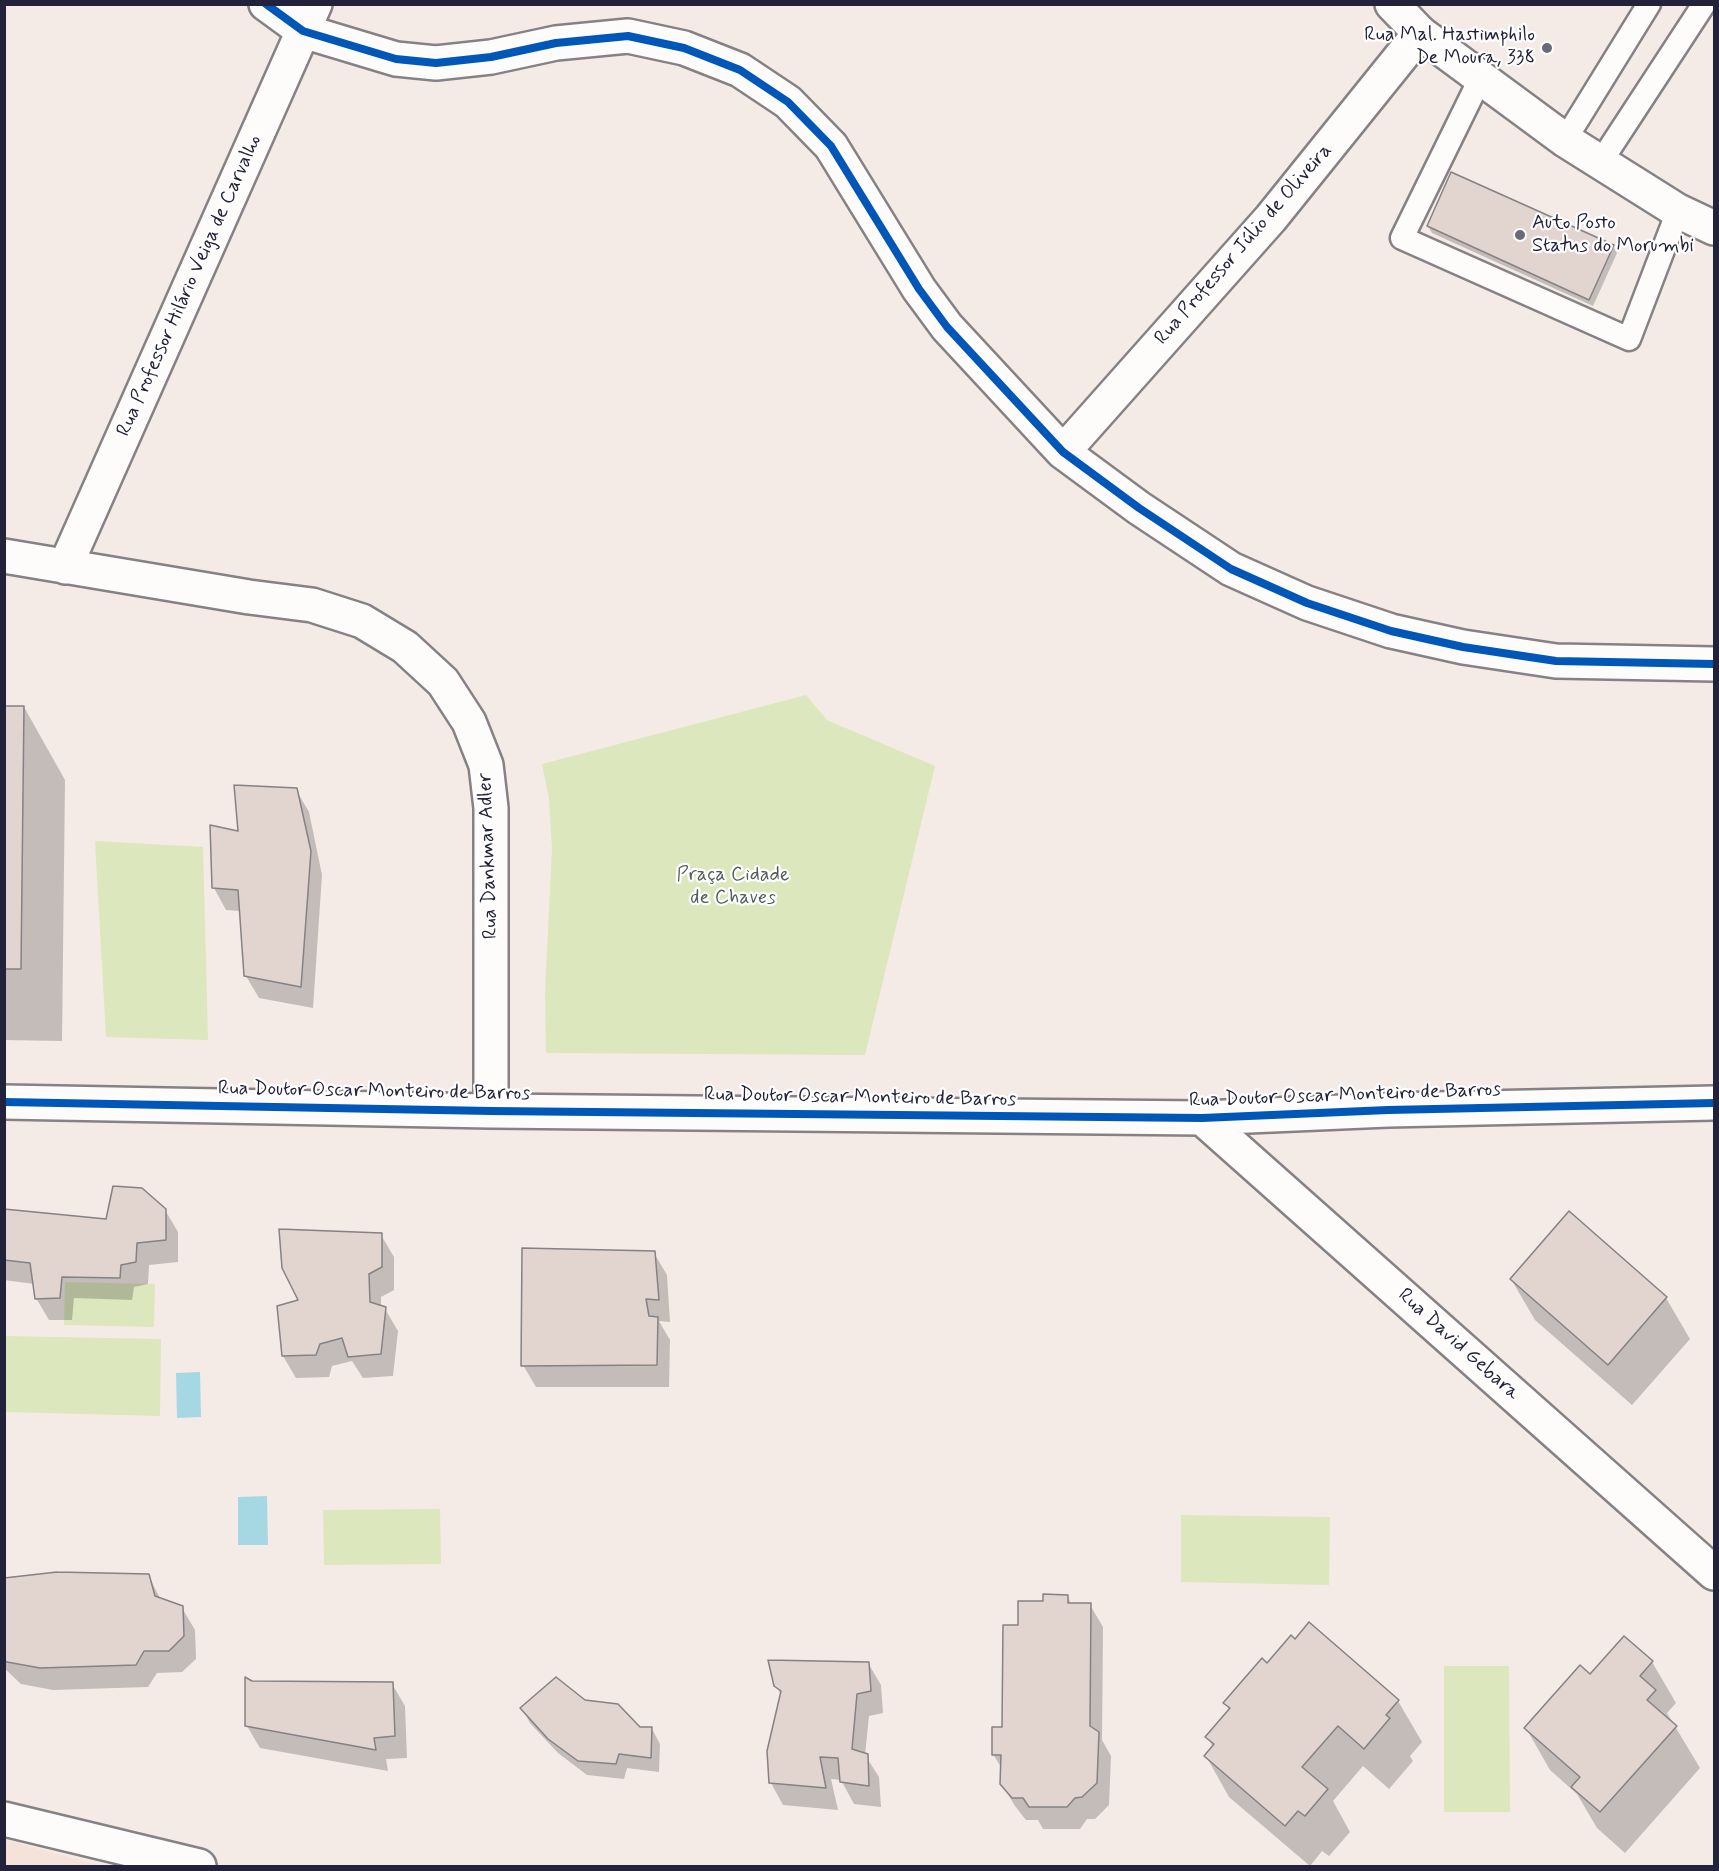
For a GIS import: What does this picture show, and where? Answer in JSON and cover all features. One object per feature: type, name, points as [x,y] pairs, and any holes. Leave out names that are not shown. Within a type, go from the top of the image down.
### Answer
[{"type":"street","points":[[266,4],[309,18],[396,58],[436,63],[491,57],[556,43],[627,36],[684,48],[740,70],[788,102],[831,146],[919,289],[947,327],[1063,452],[1138,508],[1231,568],[1307,603],[1391,631],[1463,647],[1556,661],[1714,664]]},
{"type":"street","points":[[1392,4],[1420,33],[1565,140],[1678,211],[1714,228]]},
{"type":"street","name":"Rua Professor Hilário Veiga de Carvalho","points":[[65,567],[309,18]]},
{"type":"street","name":"Rua Professor Júlio de Oliveira","points":[[1063,452],[1271,218],[1420,33]]},
{"type":"street","name":"Rua Dankmar Adler","points":[[4,556],[312,605],[362,621],[405,647],[443,682],[469,722],[486,765],[491,808],[491,1111]]},
{"type":"street","name":"Rua Doutor Oscar Monteiro de Barros","points":[[4,1102],[491,1111],[1202,1118],[1388,1110],[1714,1103]]},
{"type":"street","name":"Rua David Gebara","points":[[1202,1118],[1714,1573]]},
{"type":"street","points":[[4,1819],[199,1866]]},
{"type":"lane","points":[[1565,140],[1649,4]]},
{"type":"lane","points":[[1600,163],[1704,4]]},
{"type":"lane","points":[[1480,79],[1402,238],[1629,339],[1678,211]]},
{"type":"shaded area","points":[[5,1840],[102,1866],[5,1866]]},
{"type":"green space","name":"Praça Cidade de Chaves","points":[[806,695],[827,720],[935,766],[865,1055],[546,1053],[545,992],[552,849],[549,799],[542,764]]},
{"type":"green space","points":[[95,841],[203,847],[208,1040],[106,1037]]},
{"type":"green space","points":[[65,1282],[155,1284],[154,1327],[64,1325]]},
{"type":"green space","points":[[5,1336],[161,1339],[160,1416],[5,1412]]},
{"type":"green space","points":[[440,1509],[441,1564],[324,1565],[323,1510]]},
{"type":"green space","points":[[1181,1515],[1330,1517],[1329,1585],[1181,1582]]},
{"type":"green space","points":[[1444,1666],[1509,1666],[1510,1812],[1444,1812]]},
{"type":"water","points":[[200,1372],[201,1417],[177,1418],[176,1373]]},
{"type":"water","points":[[267,1496],[268,1545],[238,1545],[238,1497]]},
{"type":"building","name":"Auto Posto Status do Morumbi","points":[[1451,172],[1614,245],[1589,300],[1427,226]]},
{"type":"building","points":[[4,706],[24,706],[21,969],[4,969]]},
{"type":"building","points":[[234,785],[297,788],[311,851],[301,987],[244,976],[238,890],[212,888],[210,825],[238,831]]},
{"type":"building","points":[[113,1186],[142,1188],[166,1209],[166,1240],[137,1243],[136,1262],[121,1265],[120,1278],[62,1277],[60,1298],[35,1299],[30,1263],[4,1260],[4,1209],[106,1219]]},
{"type":"building","points":[[1569,1211],[1667,1297],[1608,1365],[1510,1279]]},
{"type":"building","points":[[279,1229],[382,1233],[382,1267],[369,1274],[370,1302],[386,1307],[381,1354],[348,1357],[342,1338],[320,1344],[316,1355],[282,1356],[277,1306],[298,1300],[282,1268]]},
{"type":"building","points":[[522,1248],[655,1251],[659,1300],[646,1299],[649,1316],[658,1317],[657,1365],[521,1366]]},
{"type":"building","points":[[57,1572],[149,1574],[155,1596],[183,1606],[184,1636],[169,1651],[144,1651],[136,1665],[40,1668],[7,1662],[4,1660],[4,1578]]},
{"type":"building","points":[[1043,1594],[1068,1595],[1068,1603],[1091,1603],[1090,1726],[1099,1732],[1097,1783],[1082,1797],[1075,1798],[1067,1807],[1029,1807],[1023,1798],[1012,1798],[1000,1784],[1001,1755],[992,1755],[992,1727],[1002,1727],[1003,1625],[1018,1625],[1018,1601],[1043,1601]]},
{"type":"building","points":[[1309,1622],[1399,1700],[1386,1715],[1390,1718],[1364,1749],[1338,1726],[1302,1767],[1328,1789],[1305,1816],[1298,1811],[1285,1826],[1204,1756],[1214,1744],[1205,1737],[1230,1708],[1223,1703],[1262,1658],[1267,1663],[1291,1635],[1295,1639]]},
{"type":"building","points":[[1624,1636],[1653,1661],[1640,1676],[1656,1690],[1647,1700],[1677,1726],[1600,1812],[1571,1787],[1580,1777],[1524,1728],[1580,1665],[1590,1674]]},
{"type":"building","points":[[768,1660],[869,1662],[871,1691],[857,1694],[852,1749],[868,1754],[869,1786],[840,1782],[838,1758],[820,1757],[826,1788],[769,1783],[767,1751],[781,1691],[774,1686]]},
{"type":"building","points":[[245,1677],[252,1681],[393,1682],[395,1736],[374,1738],[376,1750],[245,1726]]},
{"type":"building","points":[[556,1677],[585,1700],[618,1704],[640,1727],[652,1727],[651,1758],[619,1754],[616,1764],[578,1761],[548,1739],[520,1708]]},
{"type":"cycle path","points":[[266,4],[303,31],[396,59],[436,63],[491,57],[556,43],[628,36],[684,48],[740,70],[788,102],[831,146],[919,289],[947,327],[1063,452],[1139,508],[1231,569],[1307,603],[1391,631],[1463,647],[1556,661],[1714,664]]},
{"type":"cycle path","points":[[4,1102],[491,1111],[1202,1118],[1388,1110],[1714,1103]]},
{"type":"place","name":"Rua Mal. Hastimphilo De Moura, 338","points":[[1547,48]]},
{"type":"place","name":"Auto Posto Status do Morumbi","points":[[1520,235]]}]
